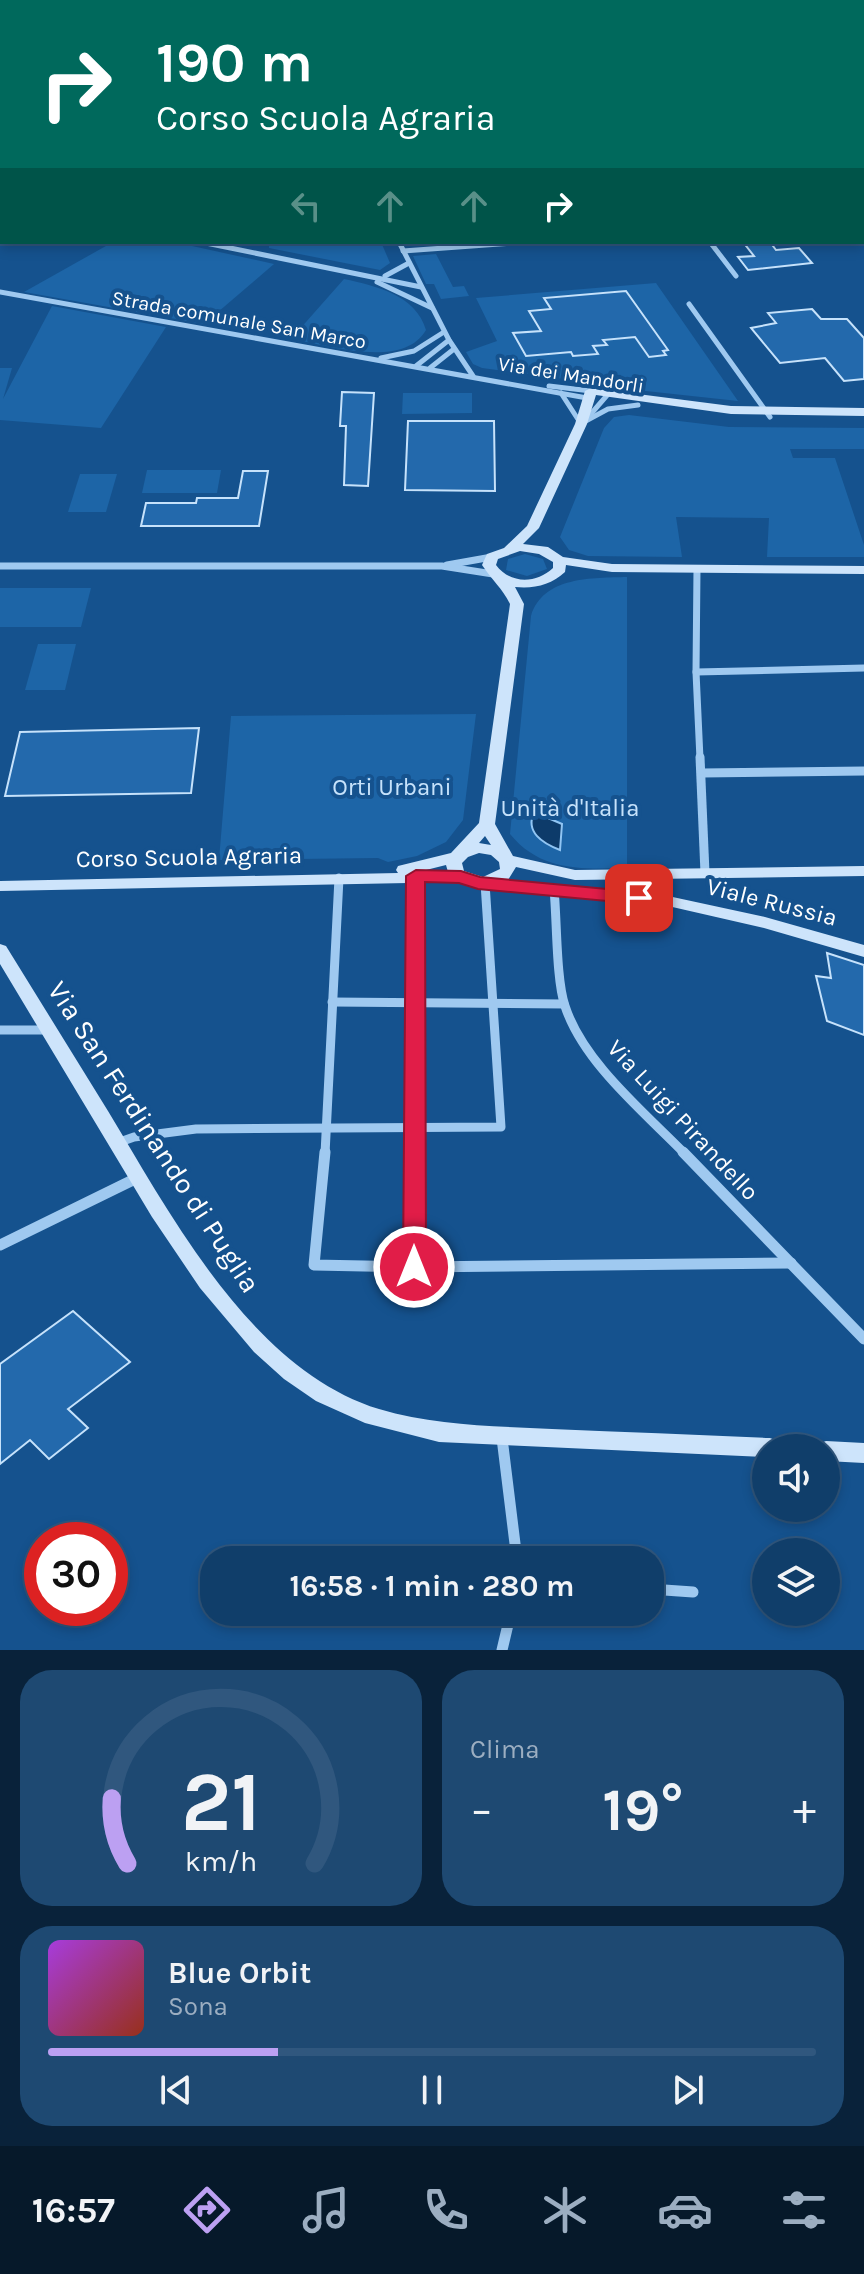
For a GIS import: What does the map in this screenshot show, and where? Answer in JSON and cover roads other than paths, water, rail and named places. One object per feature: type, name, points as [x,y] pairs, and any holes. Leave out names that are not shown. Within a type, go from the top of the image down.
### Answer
[{"type":"street","points":[[211,244],[420,285]]},
{"type":"street","points":[[400,244],[444,332],[473,377]]},
{"type":"street","points":[[403,251],[497,244]]},
{"type":"street","points":[[712,244],[736,276]]},
{"type":"street","points":[[385,276],[409,263]]},
{"type":"street","points":[[365,276],[385,276],[420,285]]},
{"type":"street","points":[[365,276],[432,308]]},
{"type":"street","name":"Strada comunale San Marco","points":[[0,292],[224,335],[473,377]]},
{"type":"street","points":[[689,304],[768,414]]},
{"type":"street","points":[[376,359],[414,351],[444,332]]},
{"type":"street","points":[[416,366],[449,340]]},
{"type":"street","points":[[430,368],[454,349]]},
{"type":"street","name":"Via dei Mandorli","points":[[473,377],[607,397],[768,414],[864,419]]},
{"type":"street","name":"Via dei Mandorli","points":[[473,377],[561,393],[589,394]]},
{"type":"street","points":[[561,393],[581,424]]},
{"type":"street","points":[[0,566],[442,566],[492,557],[510,548],[533,528],[581,424],[589,394]]},
{"type":"street","points":[[581,424],[607,397]]},
{"type":"street","name":"Via dei Mandorli","points":[[607,397],[638,405],[732,416],[864,412]]},
{"type":"street","points":[[581,424],[608,409],[638,405]]},
{"type":"street","points":[[533,528],[543,550],[558,567]]},
{"type":"street","points":[[510,548],[543,550]]},
{"type":"street","points":[[492,557],[489,565],[517,604]]},
{"type":"street","points":[[442,566],[539,582]]},
{"type":"street","points":[[486,888],[461,877],[454,867],[457,857],[487,824],[517,604],[539,582],[558,567],[864,570]]},
{"type":"street","points":[[697,569],[696,672],[705,873]]},
{"type":"street","points":[[696,672],[864,668]]},
{"type":"street","points":[[702,773],[864,771]]},
{"type":"street","points":[[486,888],[505,875],[509,865],[487,824]]},
{"type":"street","points":[[457,857],[479,848],[496,851],[507,860],[575,875],[864,871]]},
{"type":"street","name":"Corso Scuola Agraria","points":[[379,876],[457,857]]},
{"type":"street","name":"Viale Russia","points":[[634,874],[668,901]]},
{"type":"street","name":"Corso Scuola Agraria","points":[[0,886],[379,876],[461,877]]},
{"type":"street","points":[[414,1267],[416,876]]},
{"type":"street","points":[[339,878],[327,1130],[314,1265],[414,1267],[791,1263]]},
{"type":"street","points":[[117,1143],[134,1137],[196,1129],[501,1127],[486,888]]},
{"type":"street","name":"Viale Russia","points":[[486,888],[554,889],[668,901],[765,923],[864,951]]},
{"type":"street","name":"Via Luigi Pirandello","points":[[554,889],[564,1004],[577,1032],[608,1075],[864,1339]]},
{"type":"street","name":"Via San Ferdinando di Puglia","points":[[0,950],[138,1177],[231,1315],[263,1349],[305,1383],[326,1396],[393,1423],[439,1433],[752,1447]]},
{"type":"street","points":[[332,1002],[564,1004]]},
{"type":"street","points":[[0,1030],[49,1030]]},
{"type":"street","points":[[0,1245],[138,1177]]},
{"type":"street","points":[[502,1438],[515,1546]]},
{"type":"street","points":[[840,1452],[864,1453]]},
{"type":"street","points":[[664,1590],[693,1592]]},
{"type":"street","points":[[502,1650],[508,1626]]},
{"type":"park label","name":"Orti Urbani","points":[[392,787]]},
{"type":"park label","name":"Unità d'Italia","points":[[570,808]]}]
